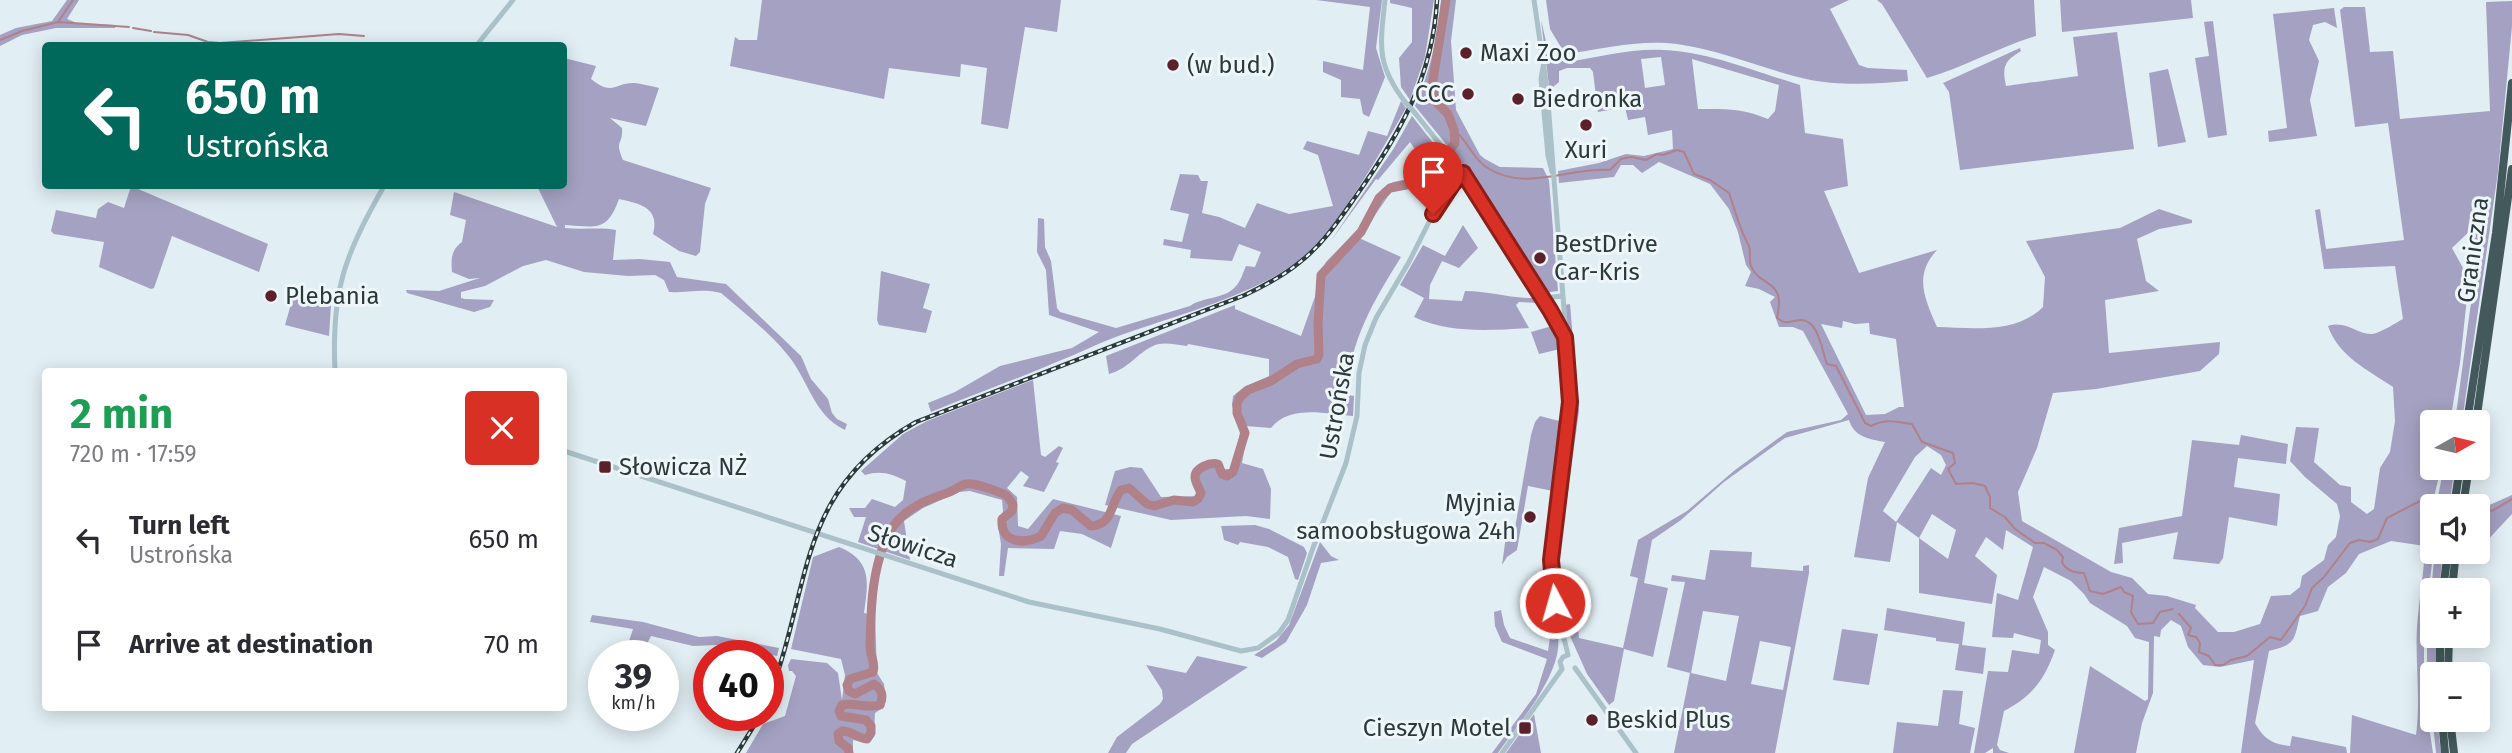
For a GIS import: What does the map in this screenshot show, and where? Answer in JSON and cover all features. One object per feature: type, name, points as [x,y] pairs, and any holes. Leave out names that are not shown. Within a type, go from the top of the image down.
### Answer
[{"type":"highway","name":"Graniczna","points":[[2469,410],[2496,233],[2512,83]]},
{"type":"highway","name":"Graniczna","points":[[2478,410],[2512,169]]},
{"type":"highway","points":[[2443,732],[2445,753]]},
{"type":"highway","points":[[2452,732],[2454,753]]},
{"type":"street","points":[[479,42],[513,0]]},
{"type":"street","points":[[1385,0],[1381,34],[1382,58],[1392,83],[1463,173],[1565,337]]},
{"type":"street","points":[[1534,0],[1551,141],[1570,402],[1551,560],[1555,603],[1575,668],[1636,753]]},
{"type":"street","points":[[1543,64],[1541,79],[1545,126],[1553,173]]},
{"type":"street","points":[[1545,126],[1551,141]]},
{"type":"street","name":"Ustrońska","points":[[1258,648],[1272,639],[1288,621],[1346,463],[1357,416],[1359,373],[1365,345],[1376,318],[1433,214],[1463,173]]},
{"type":"street","points":[[335,368],[335,319],[343,271],[358,234],[382,189]]},
{"type":"street","points":[[1542,298],[1563,296]]},
{"type":"street","name":"Słowicza","points":[[567,452],[1029,601],[1160,629],[1241,651],[1258,648]]},
{"type":"street","points":[[1502,753],[1562,670],[1560,662],[1573,658]]},
{"type":"street","points":[[1562,670],[1569,672],[1575,668]]},
{"type":"shaded area","points":[[67,0],[79,0],[67,19],[77,23],[116,25],[115,28],[56,28],[22,35],[0,46],[0,35],[16,28],[52,21]]},
{"type":"shaded area","points":[[762,0],[1061,0],[1057,32],[1025,27],[1008,129],[981,124],[987,68],[961,64],[960,77],[889,68],[884,99],[730,66],[735,37],[739,40],[757,40]]},
{"type":"shaded area","points":[[1316,0],[1382,0],[1376,48],[1385,77],[1369,117],[1363,114],[1360,99],[1341,97],[1341,80],[1323,72],[1323,61],[1363,70],[1370,7]]},
{"type":"shaded area","points":[[1390,0],[1434,0],[1425,57],[1410,100],[1401,87],[1399,58],[1412,42],[1412,8],[1390,3]]},
{"type":"shaded area","points":[[1441,0],[1456,0],[1451,41],[1456,110],[1480,155],[1500,167],[1543,168],[1549,180],[1558,291],[1543,293],[1463,165],[1415,106],[1432,54]]},
{"type":"shaded area","points":[[1546,0],[1849,0],[1830,9],[1859,65],[1907,70],[1908,81],[1857,84],[1818,81],[1677,44],[1621,45],[1565,54],[1550,29]]},
{"type":"shaded area","points":[[1877,0],[2034,0],[2036,36],[1927,78]]},
{"type":"shaded area","points":[[2060,0],[2191,0],[2193,18],[2062,32]]},
{"type":"shaded area","points":[[2512,1],[2498,172],[2464,410],[2457,410],[2475,273],[2472,238],[2475,226],[2452,248],[2469,279],[2452,410],[2420,410],[2420,480],[2438,480],[2435,494],[2420,494],[2420,545],[2391,541],[2359,554],[2346,573],[2328,587],[2318,611],[2300,616],[2292,641],[2284,647],[2269,651],[2255,723],[2262,733],[2278,744],[2290,746],[2292,736],[2346,747],[2347,753],[2241,753],[2254,660],[2220,667],[2203,665],[2188,647],[2181,626],[2171,620],[2161,630],[2160,637],[2154,636],[2153,693],[2142,723],[2136,753],[2074,753],[2090,666],[2145,701],[2148,699],[2149,642],[2135,638],[2127,626],[2090,603],[2071,581],[2044,567],[2033,597],[2048,632],[2048,645],[2055,650],[2036,686],[2022,700],[2004,711],[1997,745],[2000,750],[2009,753],[1993,753],[1993,748],[1985,753],[1974,753],[1988,671],[2008,672],[2012,650],[2039,654],[2041,640],[2014,633],[2013,638],[1992,637],[1997,593],[2018,600],[2033,547],[2006,530],[2003,550],[1986,537],[1975,556],[1997,575],[1992,604],[1919,593],[1919,538],[1897,522],[1890,562],[1854,557],[1868,478],[1885,442],[1858,434],[1849,420],[1785,438],[1724,482],[1681,520],[1652,540],[1644,583],[1668,588],[1653,657],[1624,649],[1614,701],[1609,705],[1587,674],[1566,627],[1564,597],[1575,597],[1579,638],[1623,648],[1638,578],[1630,576],[1638,540],[1687,511],[1735,470],[1787,432],[1841,420],[1848,414],[1803,331],[1793,327],[1779,327],[1770,302],[1775,297],[1745,286],[1751,272],[1746,265],[1738,232],[1729,209],[1710,184],[1659,162],[1642,173],[1633,165],[1621,165],[1614,177],[1559,183],[1558,171],[1599,163],[1626,154],[1644,156],[1673,149],[1672,130],[1648,135],[1645,117],[1628,120],[1625,107],[1598,112],[1593,72],[1590,68],[1567,68],[1559,71],[1559,82],[1553,87],[1549,86],[1541,20],[1551,52],[1555,57],[1567,62],[1640,50],[1664,50],[1698,54],[1800,85],[1805,133],[1843,139],[1848,186],[1824,191],[1859,273],[1937,250],[1925,269],[1923,278],[1925,297],[1937,327],[1993,328],[2020,322],[2043,307],[2045,277],[2026,241],[2120,228],[2159,209],[2192,220],[2192,223],[2159,229],[2137,239],[2146,281],[2159,291],[2105,300],[2109,353],[2220,342],[2219,354],[2200,371],[2096,389],[2053,393],[2037,448],[2018,492],[2022,521],[2111,572],[2132,578],[2148,594],[2167,596],[2196,605],[2195,608],[2218,632],[2234,632],[2260,624],[2271,596],[2290,595],[2300,587],[2302,576],[2324,560],[2328,545],[2336,537],[2340,516],[2337,504],[2290,461],[2296,427],[2319,428],[2314,462],[2340,485],[2351,487],[2351,502],[2367,514],[2374,509],[2380,468],[2390,452],[2395,421],[2393,387],[2346,354],[2328,326],[2341,325],[2372,334],[2403,319],[2395,266],[2324,269],[2315,210],[2320,209],[2326,249],[2404,240],[2388,123],[2355,127],[2340,10],[2344,7],[2365,7],[2370,52],[2393,51],[2400,119],[2490,111],[2486,2]],"holes":[[[1661,57],[1665,85],[1645,88],[1641,59]],[[1692,59],[1779,85],[1775,111],[1768,119],[1742,111],[1698,109]],[[1843,321],[1869,323],[1870,334],[1896,339],[1904,407],[1885,414],[1866,415],[1821,324],[1842,328]],[[1927,446],[1941,455],[1946,465],[1941,475],[1931,468],[1896,522],[1883,511],[1915,457]],[[1932,514],[1956,530],[1948,559],[1919,538]]]},
{"type":"shaded area","points":[[2334,8],[2337,28],[2325,22],[2313,25],[2309,40],[2319,61],[2310,100],[2317,136],[2269,142],[2268,131],[2287,128],[2273,14]]},
{"type":"shaded area","points":[[2213,21],[2227,135],[2208,138],[2195,58],[2209,56],[2204,22]]},
{"type":"shaded area","points":[[2117,32],[2134,149],[1960,170],[1949,92],[1943,83],[2020,48],[2021,51],[2006,65],[2006,86],[2078,76],[2073,37]]},
{"type":"shaded area","points":[[567,59],[596,66],[591,79],[604,87],[635,83],[659,88],[646,126],[610,118],[622,128],[619,146],[623,160],[711,188],[705,204],[700,252],[696,256],[679,251],[653,234],[654,218],[651,212],[641,205],[619,199],[610,217],[600,225],[565,225],[565,228],[616,230],[613,260],[670,262],[677,277],[726,284],[801,356],[811,379],[828,399],[832,413],[847,424],[845,430],[825,415],[794,363],[779,345],[721,293],[669,292],[664,280],[655,275],[628,276],[584,272],[546,260],[523,266],[485,286],[461,292],[461,298],[465,299],[494,300],[490,307],[474,312],[407,293],[406,290],[439,291],[480,278],[469,279],[452,272],[452,255],[462,242],[466,220],[450,215],[454,192],[557,227],[538,189],[567,189]]},
{"type":"shaded area","points":[[2168,69],[2186,142],[2158,147],[2149,73]]},
{"type":"shaded area","points":[[1401,101],[1406,108],[1344,210],[1314,246],[1280,273],[1210,305],[1113,338],[931,412],[928,403],[955,392],[1000,366],[1072,348],[1099,332],[1049,315],[1046,270],[1037,252],[1038,218],[1044,219],[1045,247],[1051,261],[1057,308],[1060,312],[1116,328],[1190,306],[1231,290],[1239,282],[1246,266],[1255,267],[1261,252],[1239,244],[1232,261],[1190,258],[1191,250],[1163,245],[1164,239],[1182,242],[1189,214],[1170,210],[1180,174],[1198,175],[1201,181],[1208,181],[1202,213],[1245,228],[1257,203],[1289,214],[1333,206],[1318,155],[1303,149],[1307,141],[1359,155],[1368,131],[1387,136]]},
{"type":"shaded area","points":[[1412,116],[1452,167],[1452,178],[1445,190],[1430,185],[1391,192],[1359,238],[1401,257],[1357,340],[1348,395],[1354,396],[1353,416],[1298,413],[1279,421],[1271,428],[1246,426],[1242,463],[1263,469],[1271,489],[1270,519],[1246,516],[1171,520],[1105,505],[1115,471],[1130,467],[1142,468],[1161,497],[1197,496],[1192,474],[1196,467],[1204,462],[1221,461],[1224,469],[1232,469],[1240,433],[1232,405],[1233,396],[1244,387],[1269,376],[1269,359],[1188,344],[1157,345],[1109,374],[1106,356],[1235,305],[1235,309],[1301,336],[1317,291],[1319,275],[1326,262],[1358,229],[1382,189],[1393,182],[1422,176],[1430,171],[1410,142],[1378,180],[1376,179],[1330,242],[1394,148]]},
{"type":"shaded area","points":[[130,189],[138,189],[268,244],[259,272],[172,236],[154,288],[151,289],[99,267],[104,242],[54,234],[51,231],[56,210],[96,218],[98,209],[108,202],[124,208]]},
{"type":"shaded area","points":[[1463,225],[1478,248],[1459,268],[1442,261],[1430,285],[1429,299],[1462,301],[1465,291],[1536,298],[1538,303],[1519,302],[1516,305],[1529,328],[1456,328],[1414,317],[1424,298],[1400,285],[1423,245],[1445,256]]},
{"type":"shaded area","points":[[881,271],[930,284],[923,308],[932,311],[926,333],[879,325],[877,320]]},
{"type":"shaded area","points":[[295,290],[331,305],[329,336],[285,325]]},
{"type":"shaded area","points":[[1570,304],[1579,411],[1558,566],[1554,566],[1574,420],[1574,387],[1565,305]]},
{"type":"shaded area","points":[[1552,326],[1560,349],[1539,354],[1531,332]]},
{"type":"shaded area","points":[[1033,380],[1041,455],[1045,457],[1059,446],[1063,448],[1056,462],[1059,463],[1044,492],[1023,486],[1029,477],[1021,471],[1007,488],[1017,497],[1018,526],[1028,529],[1053,499],[1121,516],[1111,548],[1082,534],[1060,531],[1054,549],[1008,548],[1004,576],[999,576],[1001,544],[998,526],[1003,511],[1002,500],[970,491],[959,492],[923,508],[904,521],[910,560],[858,542],[866,517],[854,517],[849,508],[865,508],[872,499],[895,507],[903,500],[906,481],[886,474],[865,475],[861,471],[903,434],[927,421]]},
{"type":"shaded area","points":[[1540,416],[1563,422],[1561,437],[1557,441],[1558,456],[1553,491],[1528,486],[1517,550],[1507,557],[1502,565],[1507,529],[1515,528],[1531,435]]},
{"type":"shaded area","points":[[2241,435],[2288,444],[2286,464],[2238,458],[2234,487],[2280,494],[2277,526],[2229,517],[2223,558],[2219,564],[2173,559],[2178,532],[2122,543],[2123,563],[2114,564],[2119,528],[2182,516],[2192,440],[2239,445]]},
{"type":"shaded area","points":[[2441,480],[2453,480],[2451,494],[2438,494]]},
{"type":"shaded area","points":[[2512,495],[2512,514],[2490,537],[2490,505]]},
{"type":"shaded area","points":[[1255,525],[1304,547],[1307,553],[1298,580],[1295,579],[1288,557],[1268,547],[1240,542],[1238,545],[1224,540],[1221,526]]},
{"type":"shaded area","points":[[1320,542],[1331,556],[1339,560],[1321,563],[1307,605],[1286,642],[1262,658],[1254,655],[1276,641],[1289,625]]},
{"type":"shaded area","points":[[839,547],[858,559],[863,566],[867,583],[864,613],[875,615],[877,673],[884,684],[884,707],[875,713],[874,736],[865,742],[853,740],[853,753],[746,753],[759,731],[784,731],[784,716],[796,676],[789,671],[791,659],[827,663],[838,673],[842,700],[845,675],[841,659],[791,649],[813,557]]},
{"type":"shaded area","points":[[1710,550],[1752,552],[1751,567],[1803,571],[1803,566],[1809,565],[1775,753],[1674,753],[1690,673],[1667,667],[1685,582],[1671,581],[1672,575],[1705,580]],"holes":[[[1703,611],[1739,616],[1726,681],[1691,673]],[[1760,641],[1791,647],[1783,690],[1751,684]]]},
{"type":"shaded area","points":[[2432,564],[2430,578],[2423,578],[2424,566]]},
{"type":"shaded area","points":[[2434,564],[2442,564],[2440,578],[2432,578]]},
{"type":"shaded area","points":[[2420,601],[2420,648],[2424,648],[2424,662],[2420,662],[2420,732],[2430,732],[2433,753],[2350,753],[2352,715],[2416,735],[2417,627]]},
{"type":"shaded area","points":[[1887,608],[1965,622],[1962,645],[1986,648],[1983,674],[1955,670],[1959,644],[1884,630]]},
{"type":"shaded area","points":[[1501,610],[1510,638],[1548,651],[1551,631],[1556,629],[1558,644],[1556,660],[1540,694],[1498,753],[1492,753],[1536,694],[1547,659],[1502,642],[1495,626],[1494,612]]},
{"type":"shaded area","points":[[592,615],[643,622],[699,637],[717,636],[738,640],[693,640],[693,646],[679,643],[679,640],[651,636],[649,640],[629,640],[633,629],[590,622]]},
{"type":"shaded area","points":[[1842,629],[1878,634],[1869,685],[1833,680]]},
{"type":"shaded area","points":[[2427,648],[2436,648],[2436,662],[2427,662]]},
{"type":"shaded area","points":[[1197,656],[1248,667],[1132,744],[1126,753],[1108,753],[1117,737],[1163,699],[1162,690],[1146,665],[1186,673]]},
{"type":"shaded area","points":[[1943,690],[1963,691],[1959,724],[1975,728],[1970,753],[1893,753],[1897,722],[1938,726]]},
{"type":"shaded area","points":[[1534,714],[1541,753],[1506,753]]},
{"type":"shaded area","points":[[2434,732],[2439,732],[2441,753],[2436,753]]},
{"type":"waterway","points":[[58,22],[73,0]]},
{"type":"waterway","points":[[849,753],[848,748],[839,741],[838,734],[846,731],[867,739],[871,726],[866,720],[841,716],[839,711],[842,705],[880,705],[882,698],[882,693],[874,684],[855,694],[849,691],[847,685],[850,679],[873,672],[870,646],[877,567],[884,543],[904,514],[923,502],[964,485],[980,486],[1007,496],[1013,505],[1012,511],[1002,519],[1002,527],[1009,537],[1021,541],[1041,536],[1055,513],[1063,508],[1072,510],[1091,526],[1098,525],[1107,518],[1121,490],[1129,488],[1147,504],[1154,506],[1174,500],[1193,502],[1201,493],[1195,477],[1200,468],[1218,464],[1222,474],[1227,476],[1233,472],[1245,433],[1237,413],[1240,397],[1297,364],[1317,359],[1321,275],[1361,232],[1379,198],[1390,188],[1427,181],[1455,143],[1448,114],[1435,101],[1432,86],[1446,0]]},
{"type":"waterway","points":[[0,40],[58,22],[129,27]]},
{"type":"waterway","points":[[133,28],[151,31]]},
{"type":"waterway","points":[[154,32],[188,35],[208,42]]},
{"type":"waterway","points":[[233,42],[339,34],[364,36]]},
{"type":"waterway","points":[[1454,130],[1486,167],[1516,178],[1531,179],[1610,170],[1621,159],[1631,157],[1646,160],[1657,154],[1663,155],[1677,150],[1684,152],[1694,174],[1710,180],[1729,193],[1749,246],[1751,266],[1778,294],[1777,318],[1784,322],[1807,321],[1812,325],[1827,364],[1836,366],[1865,423],[1871,426],[1887,421],[1912,424],[1922,442],[1953,453],[1955,463],[1948,469],[1956,484],[1973,483],[1985,486],[1990,497],[1990,508],[2005,517],[2015,529],[2035,543],[2044,543],[2057,550],[2063,557],[2062,562],[2066,568],[2084,573],[2090,591],[2103,594],[2121,587],[2124,592],[2133,596],[2131,612],[2138,624],[2153,623],[2160,612],[2173,609]]},
{"type":"waterway","points":[[2490,510],[2512,499]]},
{"type":"waterway","points":[[2179,614],[2191,628],[2188,635],[2196,637],[2200,643],[2199,652],[2209,656],[2215,665],[2223,665],[2247,656],[2270,637],[2281,640],[2305,606],[2312,588],[2350,543],[2378,539],[2387,518],[2420,501]]},
{"type":"railway","points":[[784,649],[813,544],[827,510],[848,478],[876,449],[916,422],[1245,295],[1287,272],[1316,247],[1337,223],[1372,173],[1411,104],[1429,55],[1437,0]]},
{"type":"railway","points":[[737,753],[751,731]]},
{"type":"place","name":"Maxi Zoo","points":[[1466,53]]},
{"type":"place","name":"(w bud.)","points":[[1173,65]]},
{"type":"place","name":"CCC","points":[[1468,94]]},
{"type":"place","name":"Biedronka","points":[[1518,99]]},
{"type":"place","name":"Xuri","points":[[1586,125]]},
{"type":"place","name":"BestDrive Car-Kris","points":[[1540,258]]},
{"type":"place","name":"Plebania","points":[[271,296]]},
{"type":"place","name":"Słowicza NŻ","points":[[605,467]]},
{"type":"place","name":"Myjnia samoobsługowa 24h","points":[[1530,517]]},
{"type":"place","name":"Beskid Plus","points":[[1592,720]]},
{"type":"place","name":"Cieszyn Motel","points":[[1525,728]]},
{"type":"route","points":[[1433,214],[1458,176],[1463,173],[1565,337],[1570,402],[1551,560],[1555,603]]}]
